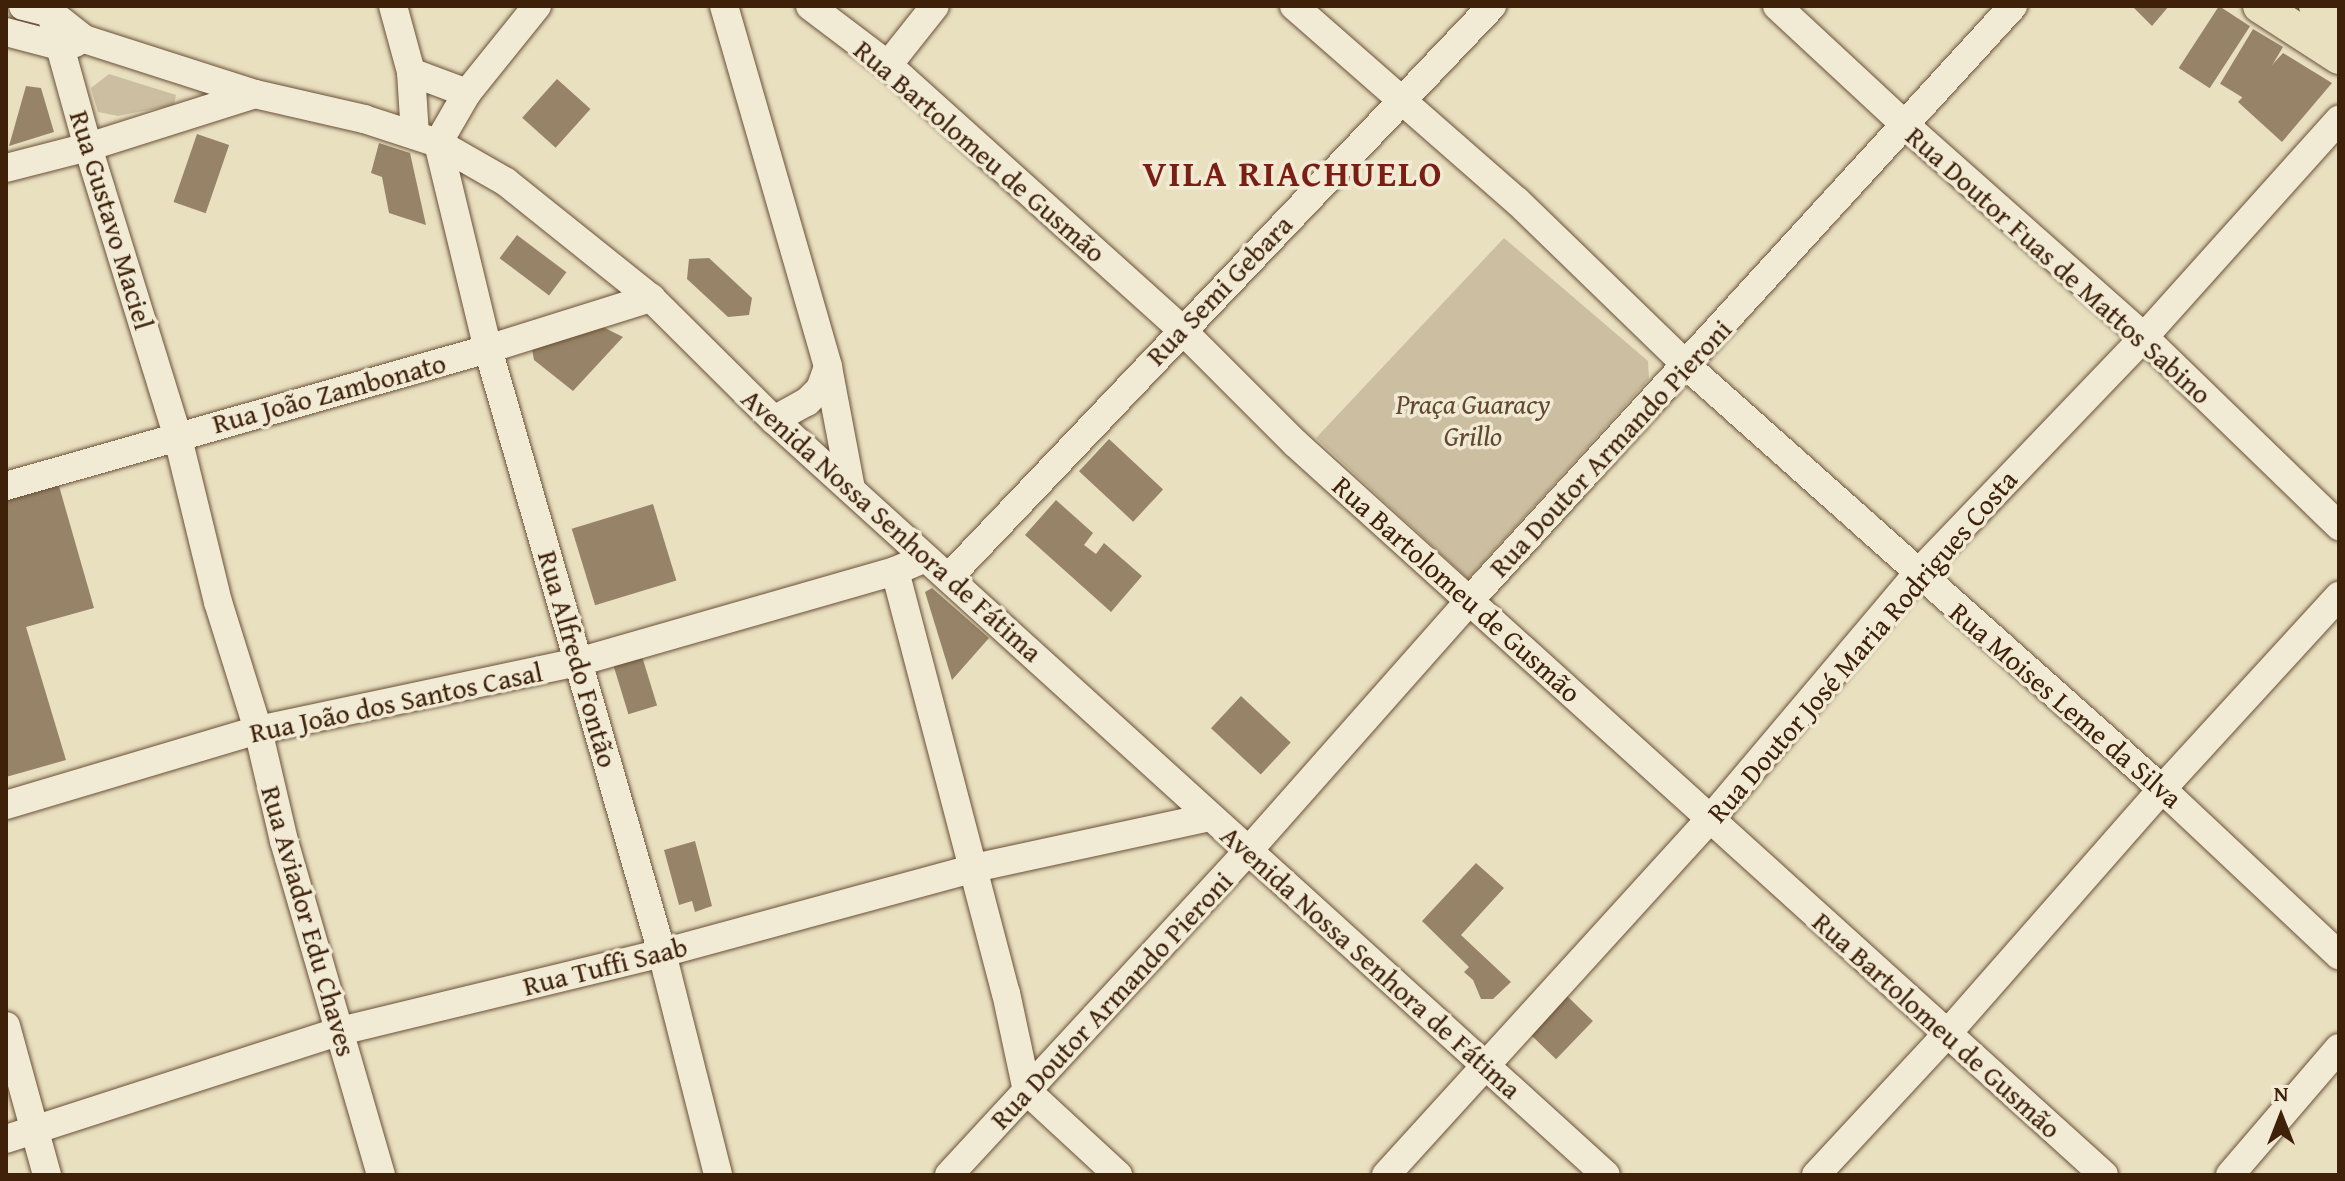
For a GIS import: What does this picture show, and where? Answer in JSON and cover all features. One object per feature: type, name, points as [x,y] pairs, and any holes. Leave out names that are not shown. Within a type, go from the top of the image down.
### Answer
[{"type":"main road","points":[[2260,6],[2339,57]]},
{"type":"main road","points":[[2316,6],[2339,21]]},
{"type":"street","name":"Rua Alfredo Fontão","points":[[393,6],[426,139],[662,953],[718,1175]]},
{"type":"street","points":[[426,139],[537,6]]},
{"type":"street","points":[[724,6],[828,367],[851,489]]},
{"type":"street","name":"Rua Bartolomeu de Gusmão","points":[[810,6],[888,65],[1181,329],[1295,443],[2104,1175]]},
{"type":"street","points":[[888,65],[935,6]]},
{"type":"street","name":"Rua Moises Leme da Silva","points":[[1294,6],[1517,201],[1687,366],[2162,789],[2339,955]]},
{"type":"street","name":"Rua Semi Gebara","points":[[949,577],[1181,329],[1492,6]]},
{"type":"street","name":"Rua Doutor Fuas de Mattos Sabino","points":[[1777,6],[1903,123],[2144,337],[2339,526]]},
{"type":"street","name":"Rua Doutor Armando Pieroni","points":[[949,1175],[1249,850],[1469,601],[2013,6]]},
{"type":"street","name":"Rua Gustavo Maciel","points":[[41,8],[73,43],[88,147],[177,434]]},
{"type":"street","name":"Avenida Nossa Senhora de Fátima","points":[[6,32],[73,43],[255,94],[364,119],[426,139],[506,182],[651,298],[774,420],[1606,1175]]},
{"type":"street","points":[[411,72],[467,93]]},
{"type":"street","points":[[6,168],[88,147],[255,94]]},
{"type":"street","name":"Rua Doutor José Maria Rodrigues Costa","points":[[1386,1175],[1711,818],[1917,574],[2144,337],[2339,120]]},
{"type":"street","name":"Rua João Zambonato","points":[[6,486],[177,434],[488,349],[651,298]]},
{"type":"street","points":[[774,420],[807,402],[820,389],[828,367]]},
{"type":"street","name":"Rua Aviador Edu Chaves","points":[[177,434],[218,602],[258,730],[284,841],[381,1175]]},
{"type":"street","name":"Rua João dos Santos Casal","points":[[6,805],[258,730],[578,662],[895,571],[925,558]]},
{"type":"street","points":[[895,571],[974,868],[1027,1091],[1118,1175]]},
{"type":"street","points":[[1816,1175],[1946,1035],[2162,789],[2339,596]]},
{"type":"street","name":"Rua Tuffi Saab","points":[[6,1139],[340,1031],[662,953],[974,868],[1210,817]]},
{"type":"street","points":[[6,1026],[47,1175]]},
{"type":"street","points":[[2230,1175],[2339,1048]]},
{"type":"green space","points":[[109,74],[176,95],[174,105],[118,116],[98,112],[91,88]]},
{"type":"green space","name":"Praça Guaracy Grillo","points":[[1504,238],[1648,361],[1649,379],[1468,579],[1316,438]]},
{"type":"building","points":[[2132,6],[2169,6],[2152,26]]},
{"type":"building","points":[[2219,6],[2250,26],[2210,88],[2179,68]]},
{"type":"building","points":[[2253,29],[2283,47],[2250,102],[2220,84]]},
{"type":"building","points":[[2283,53],[2332,83],[2282,142],[2238,102]]},
{"type":"building","points":[[557,79],[590,109],[556,148],[522,118]]},
{"type":"building","points":[[26,86],[41,88],[54,132],[9,146]]},
{"type":"building","points":[[197,134],[229,145],[206,213],[174,202]]},
{"type":"building","points":[[379,143],[410,153],[426,225],[389,213],[382,177],[371,173]]},
{"type":"building","points":[[517,235],[567,272],[549,295],[500,258]]},
{"type":"building","points":[[709,258],[752,298],[749,315],[728,317],[687,279],[689,259]]},
{"type":"building","points":[[603,327],[623,337],[573,391],[534,360],[532,349]]},
{"type":"building","points":[[1109,439],[1163,489],[1133,522],[1079,471]]},
{"type":"building","points":[[57,479],[94,608],[26,627],[66,760],[6,777],[6,494]]},
{"type":"building","points":[[1056,500],[1093,533],[1084,545],[1096,554],[1104,543],[1142,576],[1111,612],[1025,535]]},
{"type":"building","points":[[653,504],[676,581],[595,605],[572,529]]},
{"type":"building","points":[[932,588],[989,638],[952,680],[925,592]]},
{"type":"building","points":[[641,653],[657,706],[628,714],[612,662]]},
{"type":"building","points":[[1241,696],[1291,742],[1261,775],[1211,728]]},
{"type":"building","points":[[695,841],[712,906],[695,912],[692,901],[679,905],[664,850]]},
{"type":"building","points":[[1476,863],[1504,888],[1461,935],[1511,982],[1493,999],[1481,999],[1473,980],[1464,972],[1469,967],[1422,921]]},
{"type":"building","points":[[1567,996],[1593,1021],[1556,1059],[1530,1034]]},
{"type":"district","name":"VILA RIACHUELO","points":[[1293,173]]}]
